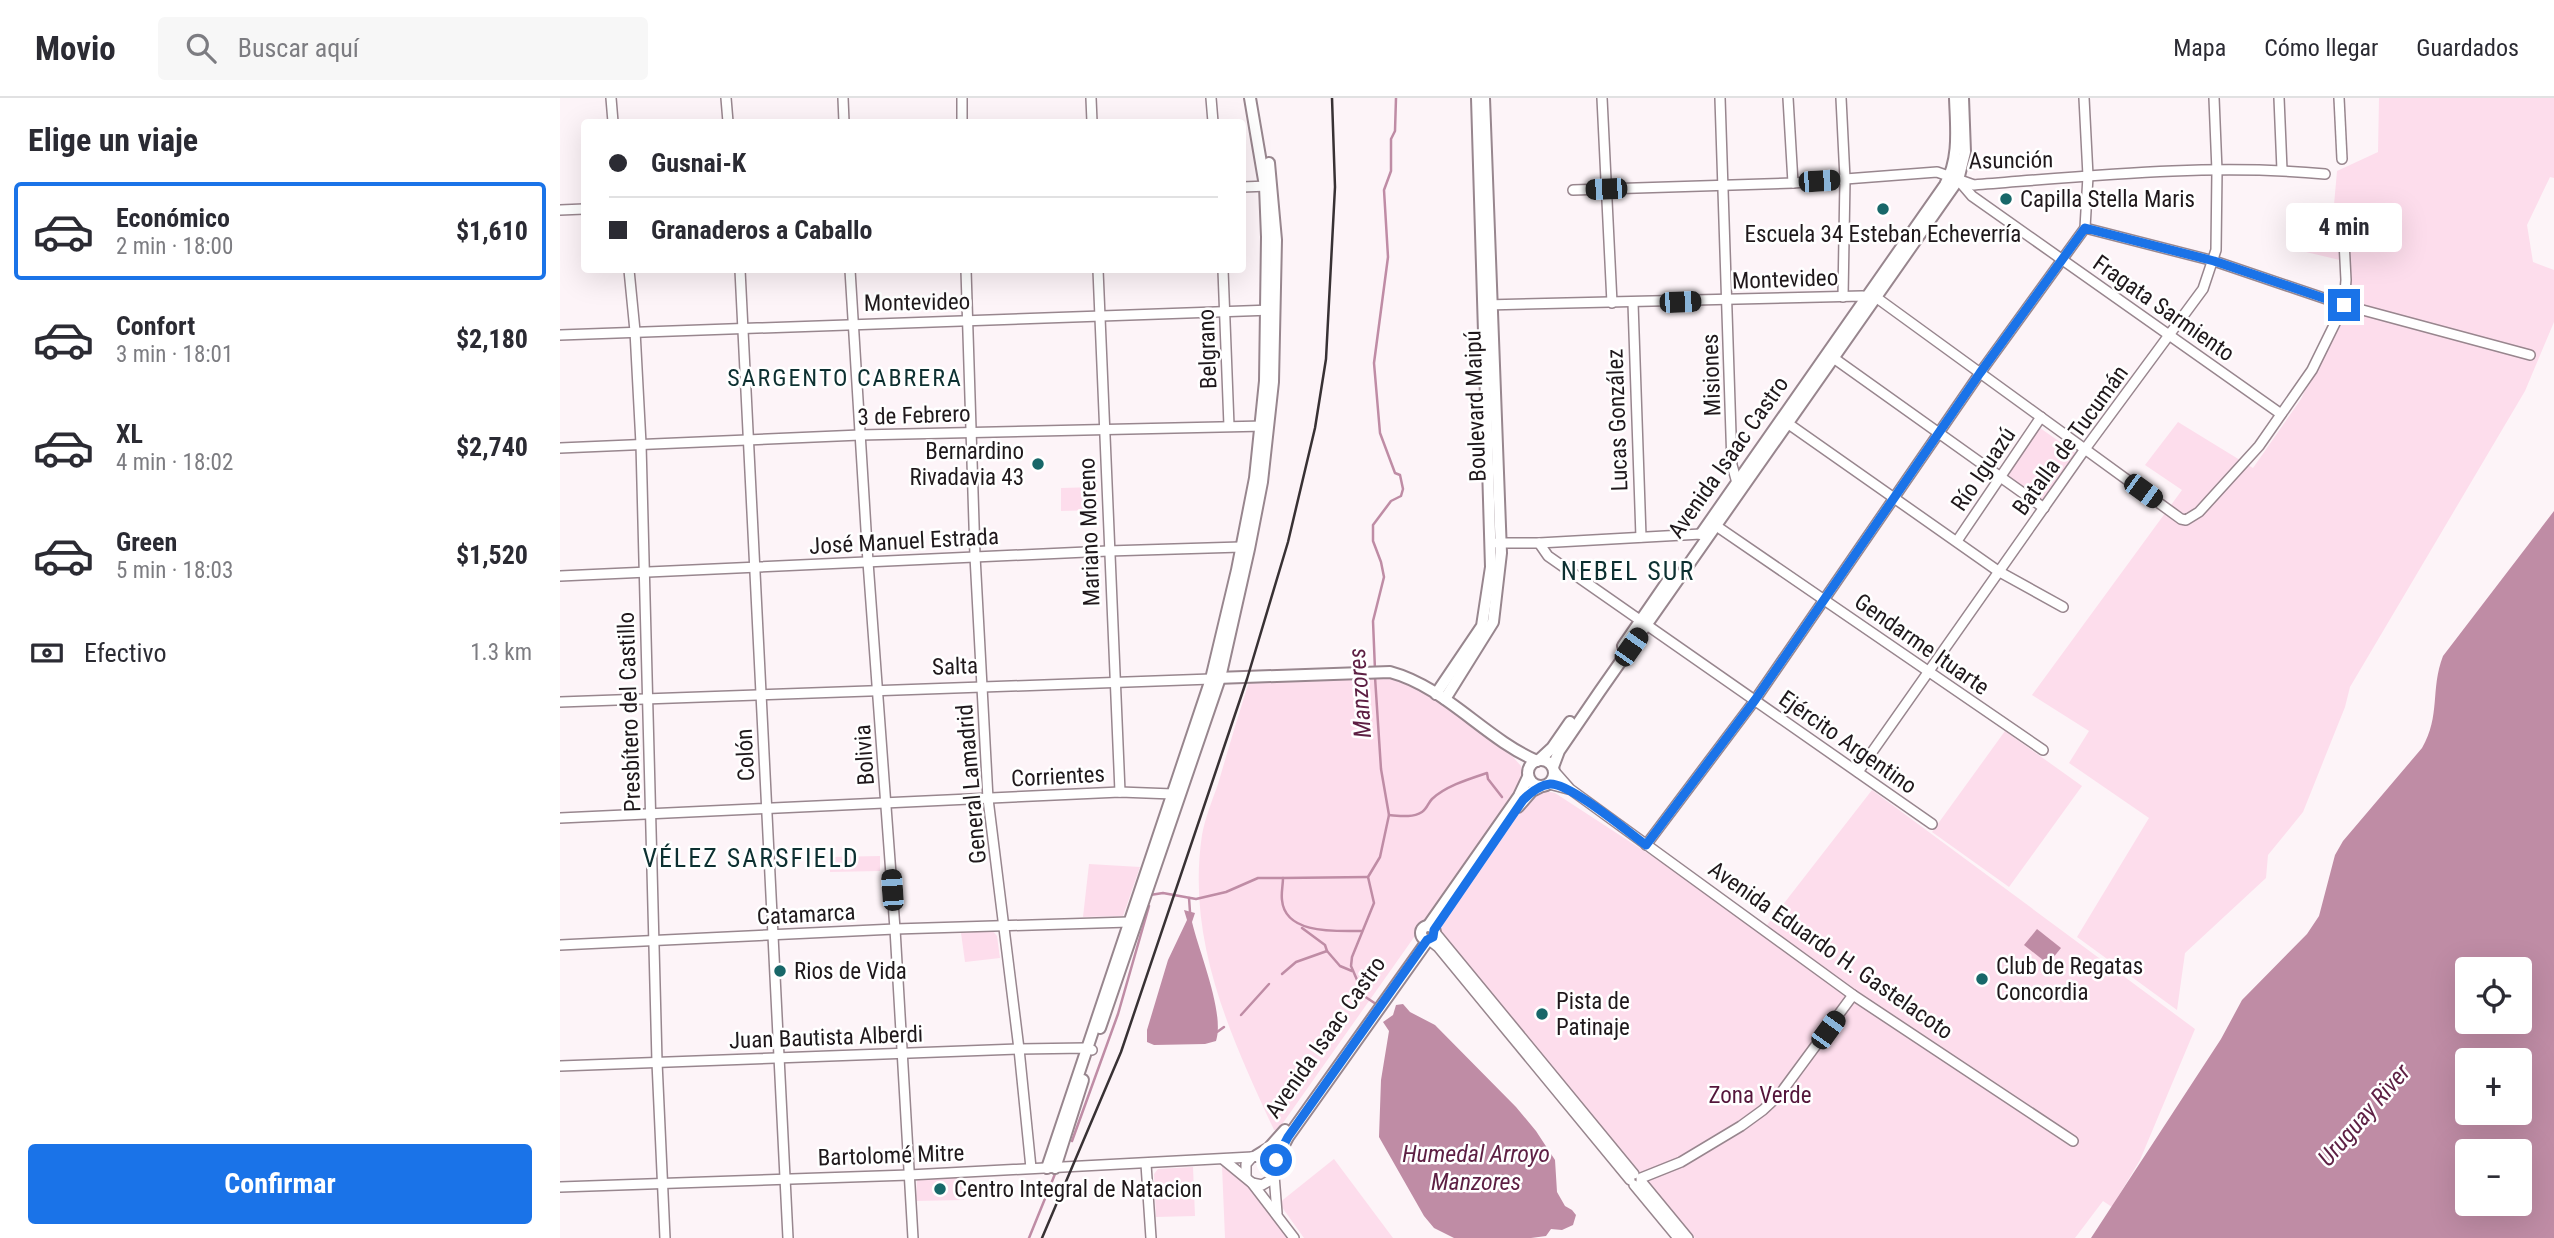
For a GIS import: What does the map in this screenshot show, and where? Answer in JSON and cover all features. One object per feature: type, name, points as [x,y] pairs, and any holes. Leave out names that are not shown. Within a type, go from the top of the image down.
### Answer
[{"type":"main road","points":[[1250,98],[1269,186]]},
{"type":"main road","points":[[1051,1168],[1215,678],[1245,548],[1266,426],[1276,240],[1257,98]]},
{"type":"main road","name":"Boulevard Maipú","points":[[1477,98],[1488,305]]},
{"type":"main road","name":"Boulevard Maipú","points":[[1441,696],[1482,626],[1496,543],[1484,98]]},
{"type":"main road","points":[[1954,179],[1955,98]]},
{"type":"main road","points":[[1954,179],[1965,152],[1963,98]]},
{"type":"main road","name":"Avenida Isaac Castro","points":[[1538,761],[1552,748],[1643,623],[1954,179]]},
{"type":"main road","name":"Avenida Isaac Castro","points":[[1713,523],[1737,482],[1785,421]]},
{"type":"main road","name":"Avenida Isaac Castro","points":[[1554,770],[1559,751],[1643,623]]},
{"type":"main road","name":"Salta","points":[[1215,678],[1390,672],[1406,676],[1441,696]]},
{"type":"main road","points":[[1441,696],[1514,751],[1538,761],[1547,761],[1554,770],[1545,785],[1533,784],[1514,751]]},
{"type":"main road","points":[[1528,774],[1531,765],[1538,761]]},
{"type":"main road","name":"Avenida Isaac Castro","points":[[1429,934],[1519,796],[1528,774]]},
{"type":"main road","name":"Avenida Isaac Castro","points":[[1274,1173],[1282,1146],[1353,1039],[1523,800],[1545,785]]},
{"type":"main road","name":"Avenida Isaac Castro","points":[[1254,1156],[1278,1139],[1353,1039]]},
{"type":"street","points":[[611,98],[613,119]]},
{"type":"street","points":[[726,98],[728,119]]},
{"type":"street","points":[[843,98],[844,119]]},
{"type":"street","points":[[962,98],[962,119]]},
{"type":"street","points":[[1091,98],[1092,119]]},
{"type":"street","points":[[1211,98],[1213,119]]},
{"type":"street","points":[[1602,98],[1612,303]]},
{"type":"street","name":"Misiones","points":[[1720,98],[1732,465],[1737,482]]},
{"type":"street","points":[[1788,98],[1793,183]]},
{"type":"street","points":[[1841,98],[1845,180],[1843,297]]},
{"type":"street","points":[[1646,845],[1755,700],[1980,373],[2085,228],[2088,176],[2084,98]]},
{"type":"street","name":"Batalla de Tucumán","points":[[1858,772],[2085,449],[2203,289],[2217,250],[2214,98]]},
{"type":"street","points":[[2279,98],[2282,170]]},
{"type":"street","points":[[2339,98],[2342,159]]},
{"type":"street","name":"Asunción","points":[[1573,190],[1793,183],[1937,172],[1974,185],[2088,176],[2217,171],[2282,170],[2325,174]]},
{"type":"street","name":"Fragata Sarmiento","points":[[1954,179],[1972,196],[2281,414]]},
{"type":"street","points":[[1246,187],[1269,186]]},
{"type":"street","points":[[560,210],[581,209]]},
{"type":"street","points":[[1872,297],[2186,520],[2199,512],[2259,446],[2312,370],[2344,305],[2346,281],[2343,220]]},
{"type":"street","points":[[2085,228],[2214,261],[2344,305],[2530,355]]},
{"type":"street","name":"Presbítero del Castillo","points":[[629,273],[640,444],[657,1062],[665,1238]]},
{"type":"street","name":"Colón","points":[[740,273],[788,1238]]},
{"type":"street","name":"Bolivia","points":[[850,273],[895,929],[913,1238]]},
{"type":"street","name":"General Lamadrid","points":[[966,273],[975,556],[988,799],[1020,1049],[1031,1168]]},
{"type":"street","name":"Mariano Moreno","points":[[1098,273],[1119,793]]},
{"type":"street","name":"Belgrano","points":[[1223,273],[1229,426]]},
{"type":"street","name":"Montevideo","points":[[1488,305],[1872,297]]},
{"type":"street","name":"Lucas González","points":[[1633,303],[1641,537]]},
{"type":"street","name":"Montevideo","points":[[560,335],[1271,309]]},
{"type":"street","points":[[1831,355],[2043,508]]},
{"type":"street","name":"Río Iguazú","points":[[1957,541],[2041,418]]},
{"type":"street","points":[[1785,421],[1998,571],[2063,607]]},
{"type":"street","name":"3 de Febrero","points":[[560,448],[860,435],[1266,426]]},
{"type":"street","name":"Gendarme Ituarte","points":[[1713,523],[2043,750]]},
{"type":"street","points":[[1496,543],[1704,536]]},
{"type":"street","name":"Ejército Argentino","points":[[1539,543],[1548,556],[1932,824]]},
{"type":"street","name":"José Manuel Estrada","points":[[560,576],[975,556],[1245,548]]},
{"type":"street","name":"Salta","points":[[560,702],[1215,678]]},
{"type":"street","name":"Avenida Eduardo H. Gastelacoto","points":[[1554,770],[1570,789],[1853,995],[2073,1141]]},
{"type":"street","name":"Avenida Eduardo H. Gastelacoto","points":[[1545,785],[1570,789]]},
{"type":"street","name":"Corrientes","points":[[560,818],[1119,793],[1176,796]]},
{"type":"street","name":"Catamarca","points":[[560,945],[895,929],[1133,923]]},
{"type":"street","points":[[1429,934],[1688,1238]]},
{"type":"street","points":[[1636,1180],[1681,1161],[1763,1110],[1780,1094],[1853,995]]},
{"type":"street","name":"Juan Bautista Alberdi","points":[[560,1066],[1020,1049],[1089,1049]]},
{"type":"street","points":[[1249,1180],[1246,1164],[1254,1156],[1269,1158],[1274,1173],[1278,1215]]},
{"type":"street","name":"Bartolomé Mitre","points":[[560,1187],[1146,1164],[1254,1156]]},
{"type":"street","points":[[1224,1160],[1249,1180],[1294,1238]]},
{"type":"street","points":[[1146,1164],[1151,1238]]},
{"type":"street","points":[[1249,1180],[1262,1185],[1274,1173]]},
{"type":"street","points":[[1636,1180],[1678,1238]]},
{"type":"green space","points":[[2379,98],[2554,98],[2554,178],[2550,177],[2527,225],[2533,262],[2554,270],[2554,322],[2525,391],[2350,687],[2345,707],[2303,812],[2268,855],[2266,878],[2185,953],[2177,1010],[2077,937],[2149,818],[2069,763],[2089,731],[2032,695],[2182,490],[2145,465],[2178,422],[2253,468],[2301,399],[2333,331],[2344,261],[2293,249],[2304,206],[2334,205],[2337,171],[2378,152]]},
{"type":"green space","points":[[2040,428],[2076,453],[2042,502],[2006,477]]},
{"type":"green space","points":[[1097,487],[1098,510],[1061,511],[1061,488]]},
{"type":"green space","points":[[1396,678],[1442,703],[1513,757],[1521,766],[1522,780],[1278,1130],[1274,1130],[1228,1024],[1206,950],[1200,913],[1199,874],[1205,822],[1249,682]]},
{"type":"green space","points":[[2005,731],[2082,786],[2009,887],[1932,832]]},
{"type":"green space","name":"Zona Verde","points":[[1542,790],[1555,793],[1764,929],[1872,790],[2195,1029],[2140,1160],[2112,1207],[2103,1201],[2075,1238],[1695,1238],[1444,937],[1441,929],[1443,922],[1523,802]]},
{"type":"green space","points":[[880,856],[880,871],[830,872],[830,857]]},
{"type":"green space","points":[[1089,864],[1140,867],[1123,916],[1083,917]]},
{"type":"green space","points":[[992,930],[997,936],[1000,958],[965,962],[961,933]]},
{"type":"green space","points":[[1334,1159],[1393,1238],[1304,1238],[1279,1203]]},
{"type":"green space","points":[[1222,1166],[1249,1185],[1288,1238],[1225,1238]]},
{"type":"green space","points":[[1193,1167],[1195,1216],[1156,1217],[1154,1174],[1158,1169]]},
{"type":"green space","name":"Centro Integral de Natacion","points":[[963,1177],[964,1200],[916,1201],[917,1178]]},
{"type":"water","name":"Uruguay River","points":[[2554,511],[2554,1238],[2091,1238],[2221,1039],[2242,1000],[2307,934],[2319,916],[2335,855],[2343,841],[2422,748],[2434,713],[2443,656]]},
{"type":"water","points":[[1184,910],[1195,913],[1192,922],[1217,1015],[1216,1041],[1205,1044],[1154,1045],[1147,1042],[1147,1030],[1168,960],[1187,920]]},
{"type":"water","points":[[2037,929],[2061,948],[2048,964],[2024,945]]},
{"type":"water","name":"Humedal Arroyo Manzores","points":[[1403,1004],[1410,1012],[1435,1025],[1536,1131],[1555,1160],[1557,1192],[1565,1206],[1576,1215],[1573,1225],[1562,1230],[1551,1229],[1546,1236],[1531,1238],[1454,1238],[1434,1228],[1424,1216],[1379,1137],[1381,1080],[1389,1031],[1383,1022],[1393,1015],[1396,1005]]},
{"type":"waterway","name":"Manzores","points":[[1375,670],[1373,621],[1384,577],[1373,541],[1373,525],[1391,501],[1401,496],[1403,489],[1400,475],[1395,473],[1380,433],[1374,363],[1388,257],[1384,190],[1391,171],[1391,139],[1395,131],[1396,98]]},
{"type":"waterway","name":"Manzores","points":[[1375,677],[1381,769],[1389,815],[1380,857],[1368,877],[1374,903],[1352,957],[1351,966],[1364,996],[1379,1006]]},
{"type":"waterway","points":[[1389,815],[1418,814],[1444,790],[1487,773],[1488,779],[1502,797]]},
{"type":"waterway","points":[[1283,878],[1368,877]]},
{"type":"waterway","points":[[1150,895],[1163,893],[1196,899],[1226,892],[1258,878],[1283,878],[1282,900],[1285,911],[1292,920],[1314,929],[1362,931]]},
{"type":"waterway","points":[[1189,898],[1190,912]]},
{"type":"waterway","points":[[1072,1141],[1118,1014],[1149,906]]},
{"type":"waterway","points":[[1302,928],[1325,945],[1327,951]]},
{"type":"waterway","points":[[1282,974],[1296,962],[1327,951],[1340,966],[1352,971]]},
{"type":"waterway","points":[[1241,1015],[1269,984]]},
{"type":"waterway","points":[[1217,1032],[1224,1027]]},
{"type":"waterway","points":[[1029,1238],[1055,1174]]},
{"type":"railway","points":[[1042,1238],[1121,1052],[1247,679],[1288,542],[1315,428],[1326,359],[1335,187],[1332,98]]},
{"type":"place","name":"Capilla Stella Maris","points":[[2006,199]]},
{"type":"place","name":"Escuela 34 Esteban Echeverría","points":[[1883,209]]},
{"type":"place","name":"Bernardino Rivadavia 43","points":[[1038,464]]},
{"type":"place","name":"Rios de Vida","points":[[780,971]]},
{"type":"place","name":"Club de Regatas Concordia","points":[[1982,979]]},
{"type":"place","name":"Pista de Patinaje","points":[[1542,1014]]},
{"type":"place","name":"Centro Integral de Natacion","points":[[940,1189]]},
{"type":"district","name":"SARGENTO CABRERA","points":[[845,378]]},
{"type":"district","name":"NEBEL SUR","points":[[1628,571]]},
{"type":"district","name":"VÉLEZ SARSFIELD","points":[[751,858]]},
{"type":"route","points":[[1276,1160],[1288,1137],[1427,940],[1433,937],[1434,930],[1523,800],[1532,791],[1549,784],[1570,789],[1646,845],[1755,700],[1980,373],[2085,228],[2214,261],[2344,305]]}]
